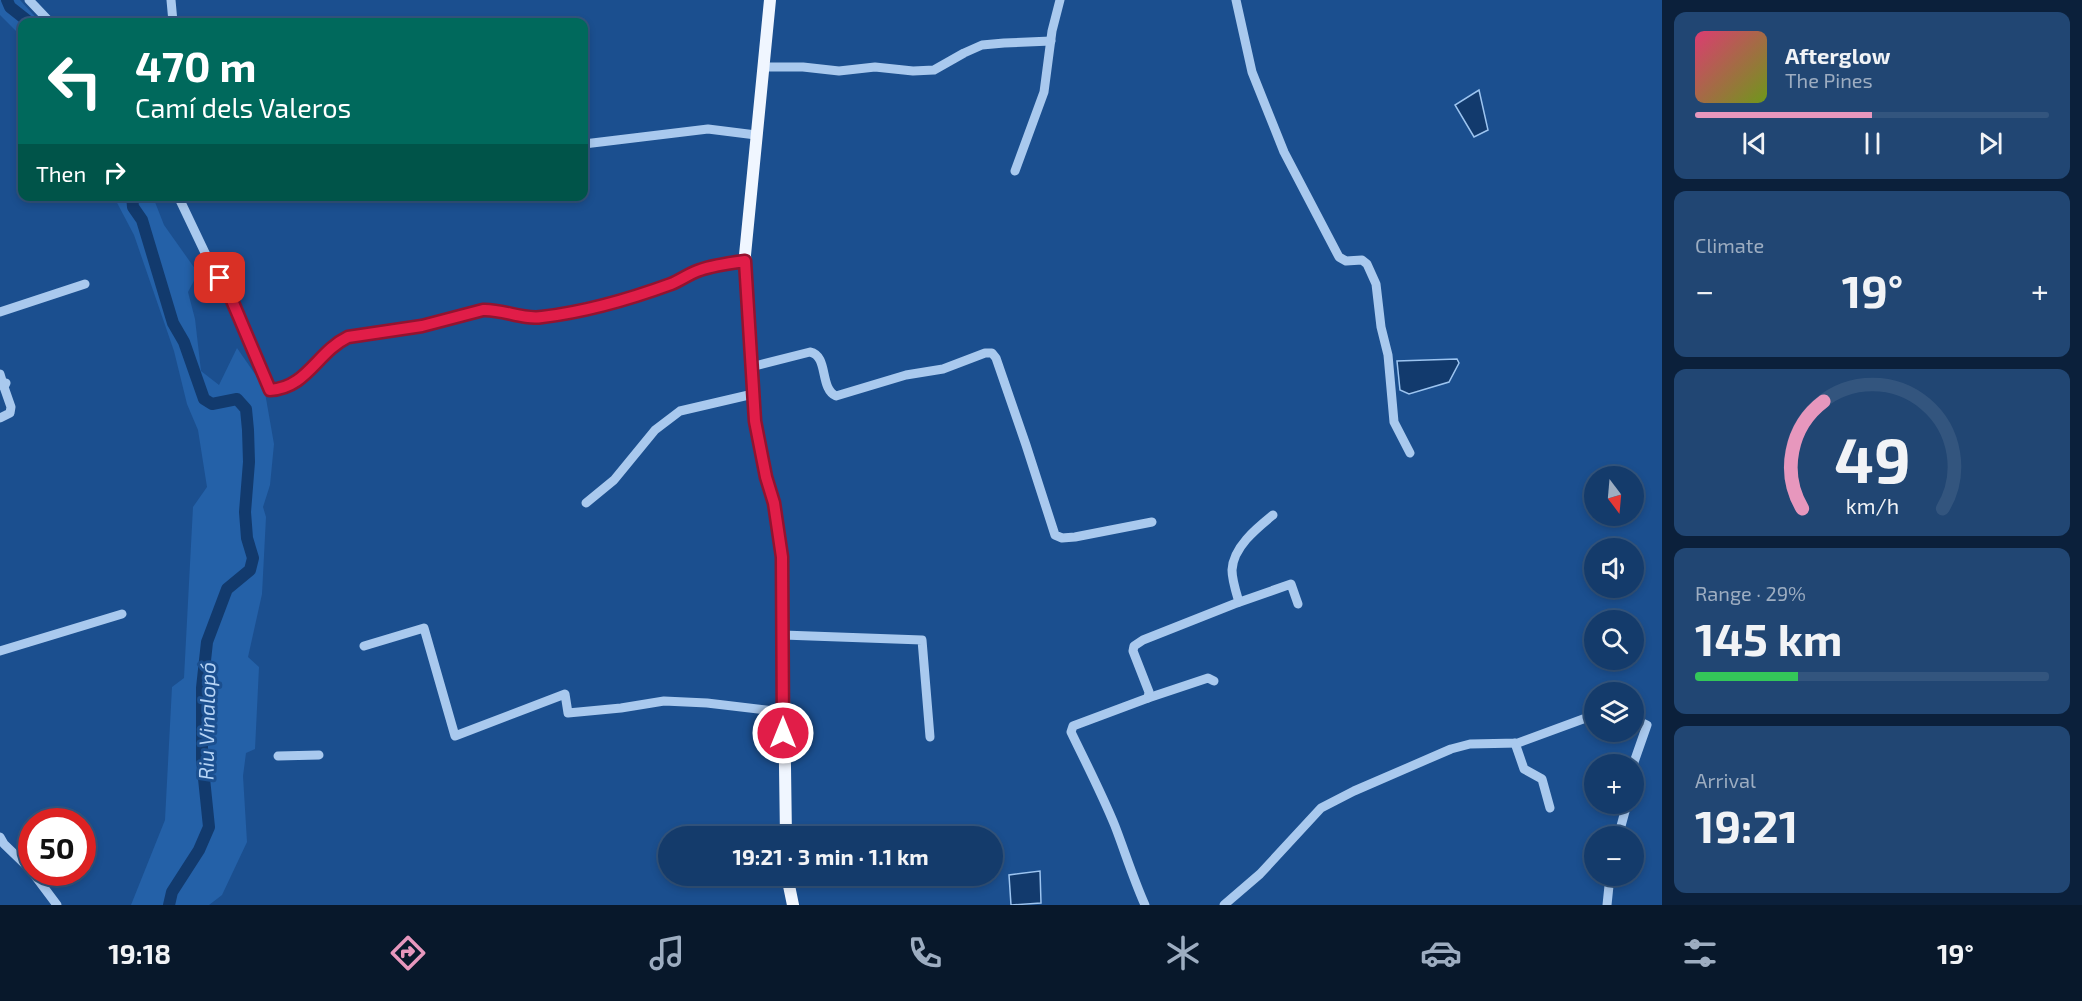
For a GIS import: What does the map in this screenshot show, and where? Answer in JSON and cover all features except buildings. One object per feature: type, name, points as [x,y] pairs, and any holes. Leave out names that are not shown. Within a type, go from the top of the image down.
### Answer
[{"type":"main road","points":[[770,0],[745,261],[753,394],[759,447],[780,532],[782,557],[786,826]]},
{"type":"main road","points":[[789,886],[793,905]]},
{"type":"street","points":[[28,0],[46,18]]},
{"type":"street","points":[[171,0],[173,18]]},
{"type":"street","points":[[1015,171],[1044,92],[1051,41],[1060,0]]},
{"type":"street","points":[[1236,0],[1252,72],[1284,152],[1339,257],[1346,261],[1362,260],[1367,264],[1376,284],[1381,327],[1388,354],[1394,422],[1410,453]]},
{"type":"street","points":[[763,67],[804,67],[839,71],[875,67],[913,71],[934,70],[982,45],[1051,41]]},
{"type":"street","points":[[588,144],[708,129],[756,135]]},
{"type":"street","points":[[180,201],[208,259],[231,298],[270,390],[292,386],[338,342],[348,337],[422,326],[483,310],[540,318],[634,296],[674,283],[698,270],[745,261]]},
{"type":"street","points":[[0,312],[86,284]]},
{"type":"street","points":[[751,367],[810,352],[815,353],[819,357],[827,387],[836,396],[906,375],[943,369],[985,353],[992,353],[996,358],[1055,535],[1062,538],[1075,537],[1152,522]]},
{"type":"street","points":[[0,374],[10,407],[10,413],[0,418]]},
{"type":"street","points":[[586,503],[614,480],[655,430],[680,411],[753,394]]},
{"type":"street","points":[[1239,602],[1232,571],[1234,558],[1254,530],[1273,514]]},
{"type":"street","points":[[1148,699],[1149,692],[1134,651],[1134,646],[1143,640],[1291,584],[1298,604]]},
{"type":"street","points":[[0,651],[122,614]]},
{"type":"street","points":[[364,646],[424,628],[455,736],[565,694],[568,713],[664,701],[707,703],[783,712]]},
{"type":"street","points":[[783,635],[922,640],[930,737]]},
{"type":"street","points":[[1145,905],[1101,792],[1071,732],[1073,726],[1091,718],[1208,678],[1214,681]]},
{"type":"street","points":[[1224,905],[1260,874],[1321,808],[1354,790],[1451,749],[1470,744],[1515,743],[1584,719]]},
{"type":"street","points":[[1515,743],[1524,769],[1542,779],[1550,808]]},
{"type":"street","points":[[279,756],[320,755]]},
{"type":"street","points":[[0,837],[18,858]]},
{"type":"street","points":[[43,886],[57,905]]},
{"type":"street","points":[[1607,905],[1609,886]]},
{"type":"shaded area","points":[[0,0],[20,0],[36,18],[18,18],[18,33],[0,15]]},
{"type":"shaded area","points":[[1479,90],[1488,130],[1474,137],[1455,105]]},
{"type":"shaded area","points":[[116,201],[155,201],[164,225],[198,273],[188,292],[195,319],[201,371],[219,385],[237,348],[264,387],[274,444],[270,485],[263,507],[266,517],[262,594],[248,657],[259,667],[255,749],[246,753],[243,776],[247,842],[222,895],[209,905],[131,905],[165,820],[172,687],[184,678],[193,507],[207,487],[198,430],[187,404],[174,351],[134,235]]},
{"type":"shaded area","points":[[1457,359],[1459,363],[1449,382],[1409,394],[1400,390],[1397,361]]},
{"type":"shaded area","points":[[1040,871],[1041,903],[1011,905],[1009,875]]},
{"type":"waterway","name":"Riu Vinalopó","points":[[7,0],[10,7],[24,18]]},
{"type":"waterway","name":"Riu Vinalopó","points":[[132,201],[133,207],[142,220],[173,323],[184,342],[204,399],[212,404],[237,399],[246,409],[248,430],[249,462],[245,512],[247,538],[253,558],[250,570],[227,589],[207,642],[202,688],[202,759],[209,827],[199,850],[172,892],[169,905]]},
{"type":"route","points":[[220,278],[231,298],[270,390],[292,386],[338,342],[348,337],[422,326],[483,310],[540,318],[634,296],[674,283],[698,270],[745,261],[755,421],[759,447],[780,532],[784,600],[783,733]]}]
